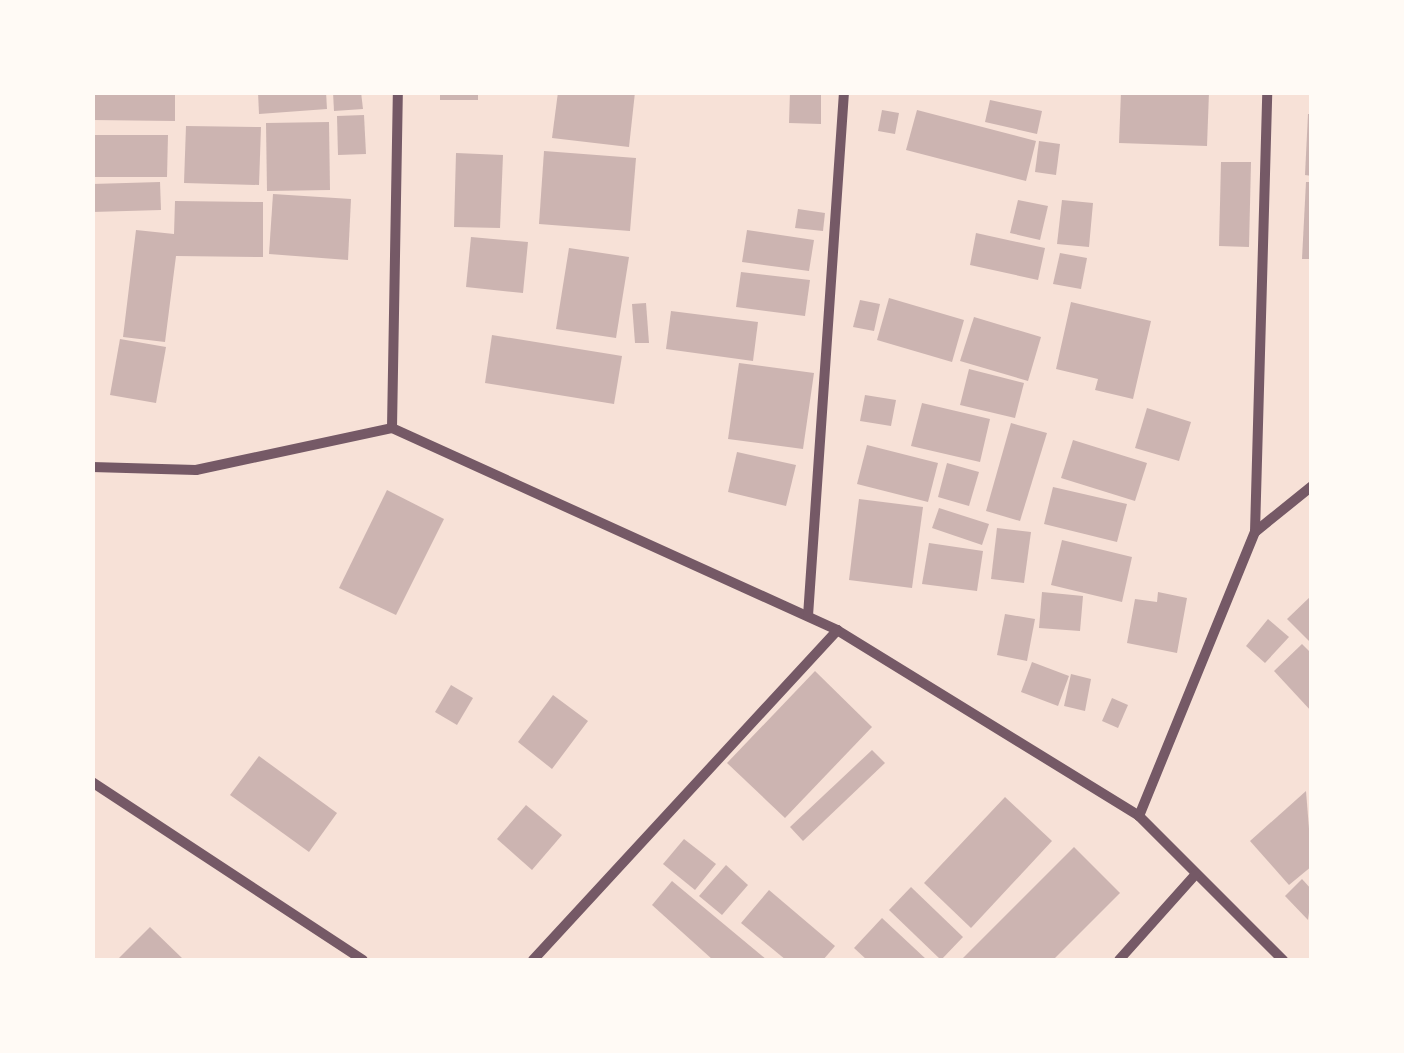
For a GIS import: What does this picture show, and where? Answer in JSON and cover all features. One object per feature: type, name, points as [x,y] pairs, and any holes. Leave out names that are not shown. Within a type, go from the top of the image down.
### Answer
[{"type":"street","points":[[392,428],[398,92]]},
{"type":"street","points":[[808,616],[844,92]]},
{"type":"street","points":[[1139,816],[1255,532],[1267,92]]},
{"type":"street","points":[[92,468],[196,470],[392,428],[837,630],[1139,816],[1284,960]]},
{"type":"street","points":[[1255,532],[1312,486]]},
{"type":"street","points":[[533,960],[837,630]]},
{"type":"street","points":[[92,782],[363,960]]},
{"type":"street","points":[[1119,960],[1196,874]]},
{"type":"building","points":[[92,92],[175,92],[175,121],[92,120]]},
{"type":"building","points":[[258,92],[326,92],[327,109],[259,114]]},
{"type":"building","points":[[333,92],[361,92],[363,109],[334,111]]},
{"type":"building","points":[[440,92],[478,92],[478,100],[440,100]]},
{"type":"building","points":[[558,92],[635,92],[629,147],[552,138]]},
{"type":"building","points":[[790,92],[821,92],[821,124],[789,123]]},
{"type":"building","points":[[1121,92],[1209,92],[1207,146],[1119,143]]},
{"type":"building","points":[[990,100],[1042,111],[1037,134],[985,122]]},
{"type":"building","points":[[882,110],[899,113],[895,134],[878,131]]},
{"type":"building","points":[[917,110],[1036,141],[1026,181],[906,150]]},
{"type":"building","points":[[1308,114],[1312,114],[1312,176],[1305,175]]},
{"type":"building","points":[[364,115],[366,154],[338,155],[337,116]]},
{"type":"building","points":[[329,122],[330,190],[267,191],[266,123]]},
{"type":"building","points":[[186,126],[261,127],[259,185],[184,183]]},
{"type":"building","points":[[92,135],[168,135],[167,177],[92,177]]},
{"type":"building","points":[[1039,141],[1060,144],[1056,175],[1035,172]]},
{"type":"building","points":[[544,151],[636,158],[630,231],[539,224]]},
{"type":"building","points":[[456,153],[503,155],[500,228],[454,227]]},
{"type":"building","points":[[1221,162],[1251,162],[1249,247],[1219,246]]},
{"type":"building","points":[[160,182],[161,210],[92,212],[92,184]]},
{"type":"building","points":[[1306,182],[1312,182],[1312,259],[1302,259]]},
{"type":"building","points":[[273,194],[351,199],[348,260],[269,254]]},
{"type":"building","points":[[1018,200],[1048,206],[1040,240],[1010,233]]},
{"type":"building","points":[[1062,200],[1093,203],[1089,247],[1057,244]]},
{"type":"building","points":[[175,201],[263,202],[263,257],[176,256],[165,342],[123,337],[136,230],[174,234]]},
{"type":"building","points":[[798,209],[825,213],[823,231],[795,228]]},
{"type":"building","points":[[747,230],[814,240],[809,271],[742,262]]},
{"type":"building","points":[[976,233],[1045,248],[1038,280],[970,265]]},
{"type":"building","points":[[471,237],[528,242],[523,293],[466,287]]},
{"type":"building","points":[[569,248],[629,257],[616,338],[556,329]]},
{"type":"building","points":[[1060,253],[1087,258],[1081,289],[1053,284]]},
{"type":"building","points":[[741,272],[810,280],[805,316],[736,307]]},
{"type":"building","points":[[889,298],[964,320],[952,362],[877,340]]},
{"type":"building","points":[[860,300],[880,304],[874,331],[853,327]]},
{"type":"building","points":[[1071,302],[1151,321],[1133,399],[1095,390],[1098,379],[1056,369]]},
{"type":"building","points":[[646,303],[649,343],[635,343],[632,304]]},
{"type":"building","points":[[671,311],[758,322],[753,361],[666,349]]},
{"type":"building","points":[[974,317],[1041,337],[1028,381],[960,361]]},
{"type":"building","points":[[492,335],[622,356],[614,404],[485,383]]},
{"type":"building","points":[[120,339],[166,347],[156,403],[110,395]]},
{"type":"building","points":[[739,363],[814,373],[803,449],[728,439]]},
{"type":"building","points":[[969,369],[1024,383],[1015,418],[960,405]]},
{"type":"building","points":[[865,395],[896,400],[891,426],[860,421]]},
{"type":"building","points":[[922,403],[990,419],[980,462],[911,446]]},
{"type":"building","points":[[1147,408],[1191,422],[1179,461],[1135,448]]},
{"type":"building","points":[[1011,423],[1047,433],[1020,521],[986,511]]},
{"type":"building","points":[[1073,440],[1147,463],[1135,501],[1061,478]]},
{"type":"building","points":[[867,445],[938,463],[928,502],[857,484]]},
{"type":"building","points":[[737,452],[796,465],[786,506],[728,492]]},
{"type":"building","points":[[947,463],[979,472],[969,506],[938,497]]},
{"type":"building","points":[[1053,487],[1127,504],[1117,542],[1044,524]]},
{"type":"building","points":[[387,490],[444,519],[396,615],[339,588]]},
{"type":"building","points":[[859,499],[923,507],[912,588],[849,580]]},
{"type":"building","points":[[939,508],[989,524],[982,545],[932,528]]},
{"type":"building","points":[[997,528],[1031,532],[1024,583],[991,579]]},
{"type":"building","points":[[1062,540],[1132,557],[1122,602],[1051,585]]},
{"type":"building","points":[[929,543],[983,551],[977,591],[922,584]]},
{"type":"building","points":[[1042,592],[1083,596],[1080,631],[1039,628]]},
{"type":"building","points":[[1158,592],[1187,598],[1177,653],[1127,643],[1135,599],[1157,602]]},
{"type":"building","points":[[1312,595],[1312,644],[1287,619]]},
{"type":"building","points":[[1005,614],[1035,619],[1027,661],[997,655]]},
{"type":"building","points":[[1268,619],[1289,637],[1265,663],[1246,646]]},
{"type":"building","points":[[1302,644],[1312,654],[1312,712],[1274,671]]},
{"type":"building","points":[[1032,662],[1069,676],[1058,706],[1021,692]]},
{"type":"building","points":[[815,671],[872,727],[785,818],[727,763]]},
{"type":"building","points":[[1071,674],[1091,679],[1085,711],[1064,706]]},
{"type":"building","points":[[451,685],[473,698],[457,725],[435,712]]},
{"type":"building","points":[[553,695],[588,721],[552,769],[518,742]]},
{"type":"building","points":[[1112,698],[1128,705],[1118,728],[1102,721]]},
{"type":"building","points":[[872,750],[885,763],[803,841],[790,827]]},
{"type":"building","points":[[259,756],[337,813],[309,852],[230,795]]},
{"type":"building","points":[[1306,791],[1312,866],[1289,885],[1250,841]]},
{"type":"building","points":[[1005,797],[1052,841],[971,928],[924,883]]},
{"type":"building","points":[[526,805],[562,835],[532,870],[497,839]]},
{"type":"building","points":[[684,839],[716,864],[695,890],[663,864]]},
{"type":"building","points":[[1074,847],[1120,893],[1053,960],[961,960]]},
{"type":"building","points":[[726,865],[748,885],[722,915],[699,896]]},
{"type":"building","points":[[1302,879],[1312,890],[1308,920],[1285,896]]},
{"type":"building","points":[[672,881],[767,960],[713,960],[652,905]]},
{"type":"building","points":[[911,887],[963,937],[941,960],[889,910]]},
{"type":"building","points":[[769,890],[835,946],[823,960],[786,960],[741,923]]},
{"type":"building","points":[[882,918],[927,960],[867,960],[854,948]]},
{"type":"building","points":[[150,927],[184,960],[117,960]]}]
